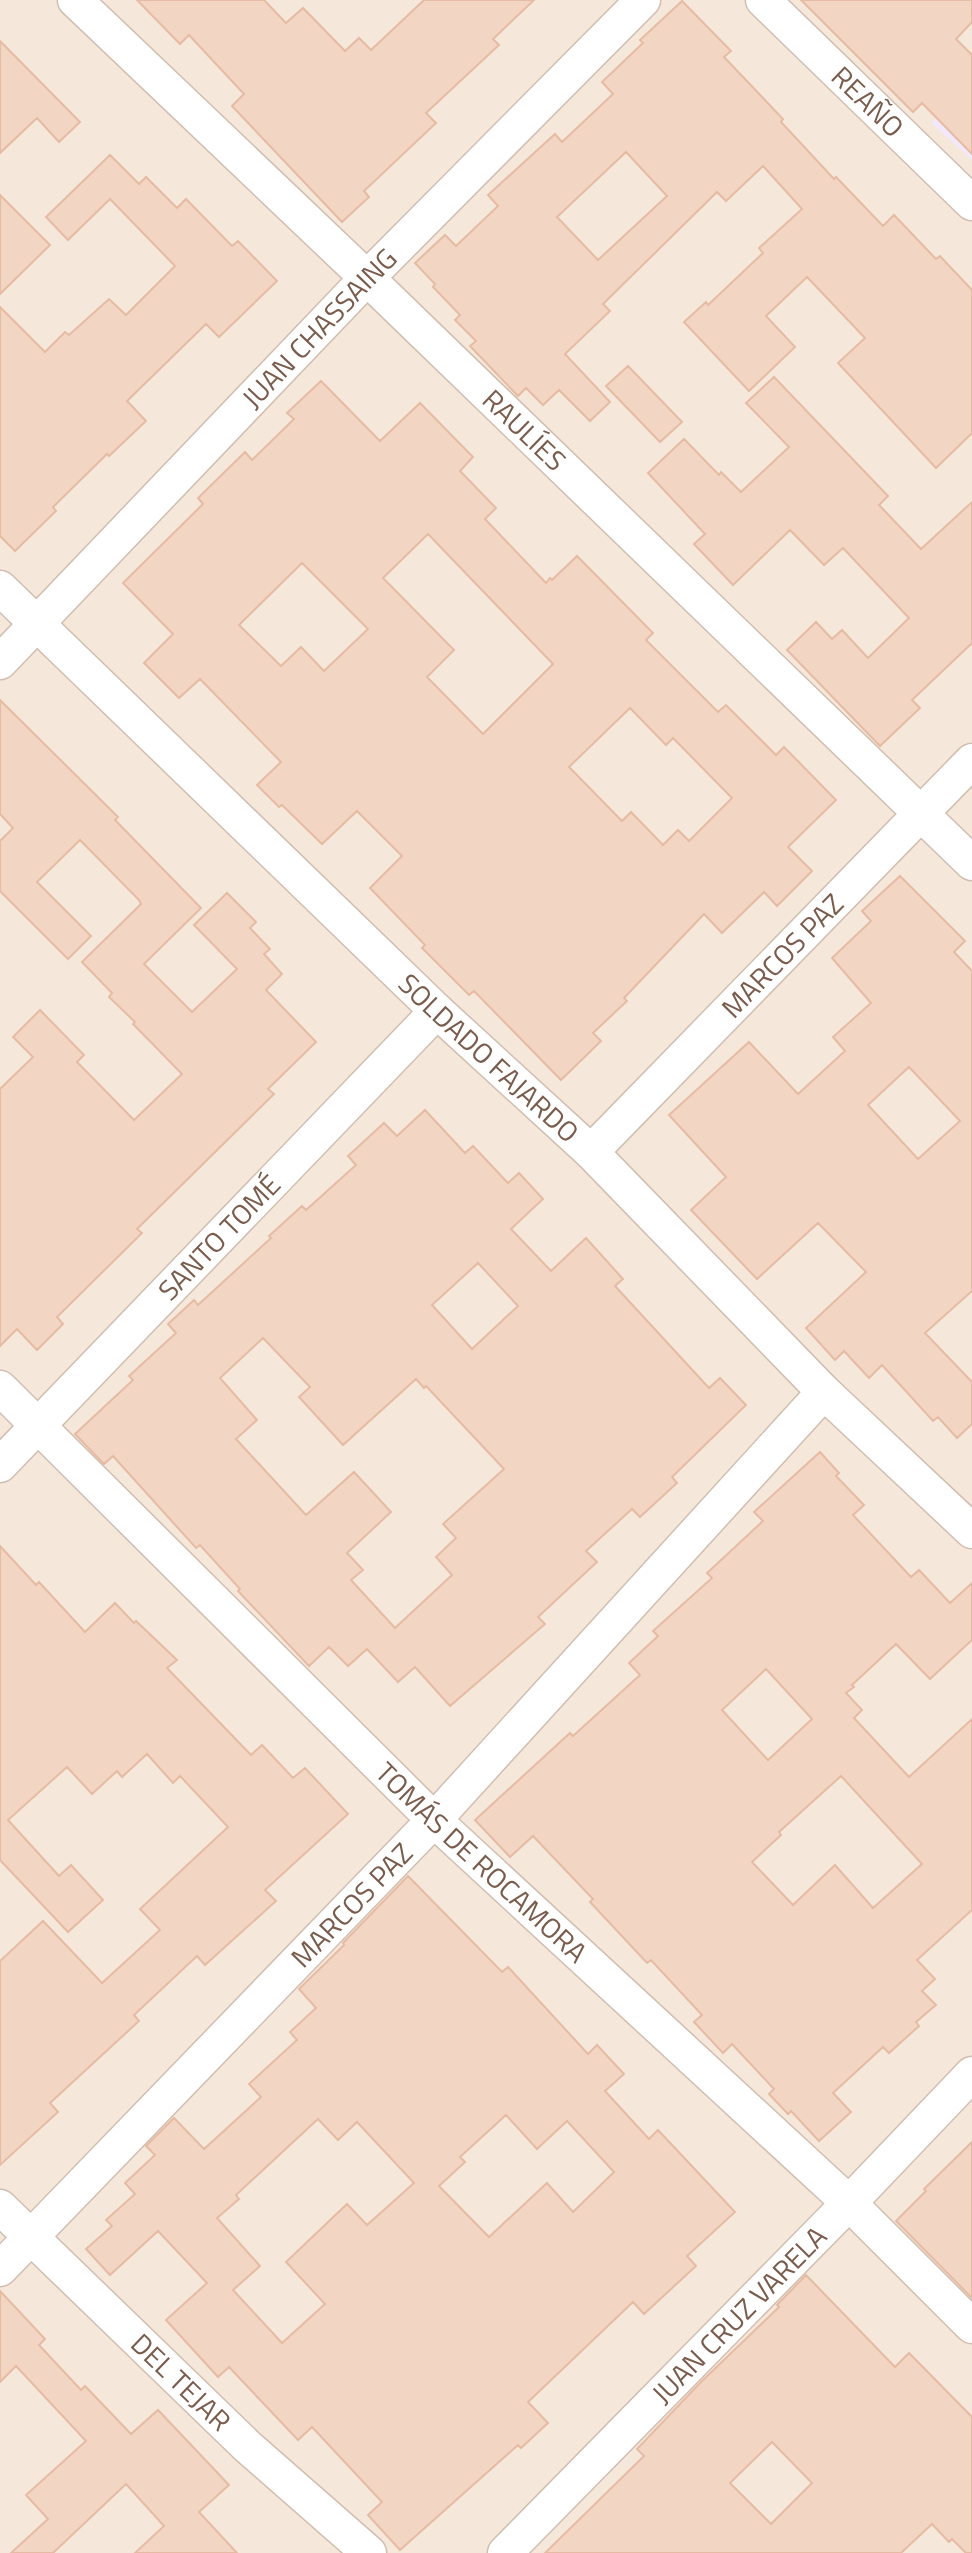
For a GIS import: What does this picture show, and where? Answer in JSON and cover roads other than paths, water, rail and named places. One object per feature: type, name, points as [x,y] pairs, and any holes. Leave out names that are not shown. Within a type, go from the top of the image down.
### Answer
[{"type":"street","name":"RAULÍES","points":[[75,0],[972,863]]},
{"type":"street","name":"JUAN CHASSAING","points":[[0,662],[367,278],[643,0]]},
{"type":"street","name":"REAÑO","points":[[763,0],[972,203]]},
{"type":"street","name":"SOLDADO FAJARDO","points":[[0,588],[437,1011],[591,1152],[824,1392],[972,1531]]},
{"type":"street","name":"MARCOS PAZ","points":[[591,1152],[972,761]]},
{"type":"street","name":"SANTO TOMÉ","points":[[0,1465],[437,1011]]},
{"type":"street","name":"TOMÁS DE ROCAMORA","points":[[0,1388],[434,1820],[849,2203],[972,2326]]},
{"type":"street","name":"MARCOS PAZ","points":[[0,2269],[434,1820],[824,1392]]},
{"type":"street","name":"JUAN CRUZ VARELA","points":[[505,2553],[972,2074]]},
{"type":"street","name":"DEL TEJAR","points":[[0,2207],[248,2447],[369,2553]]}]
